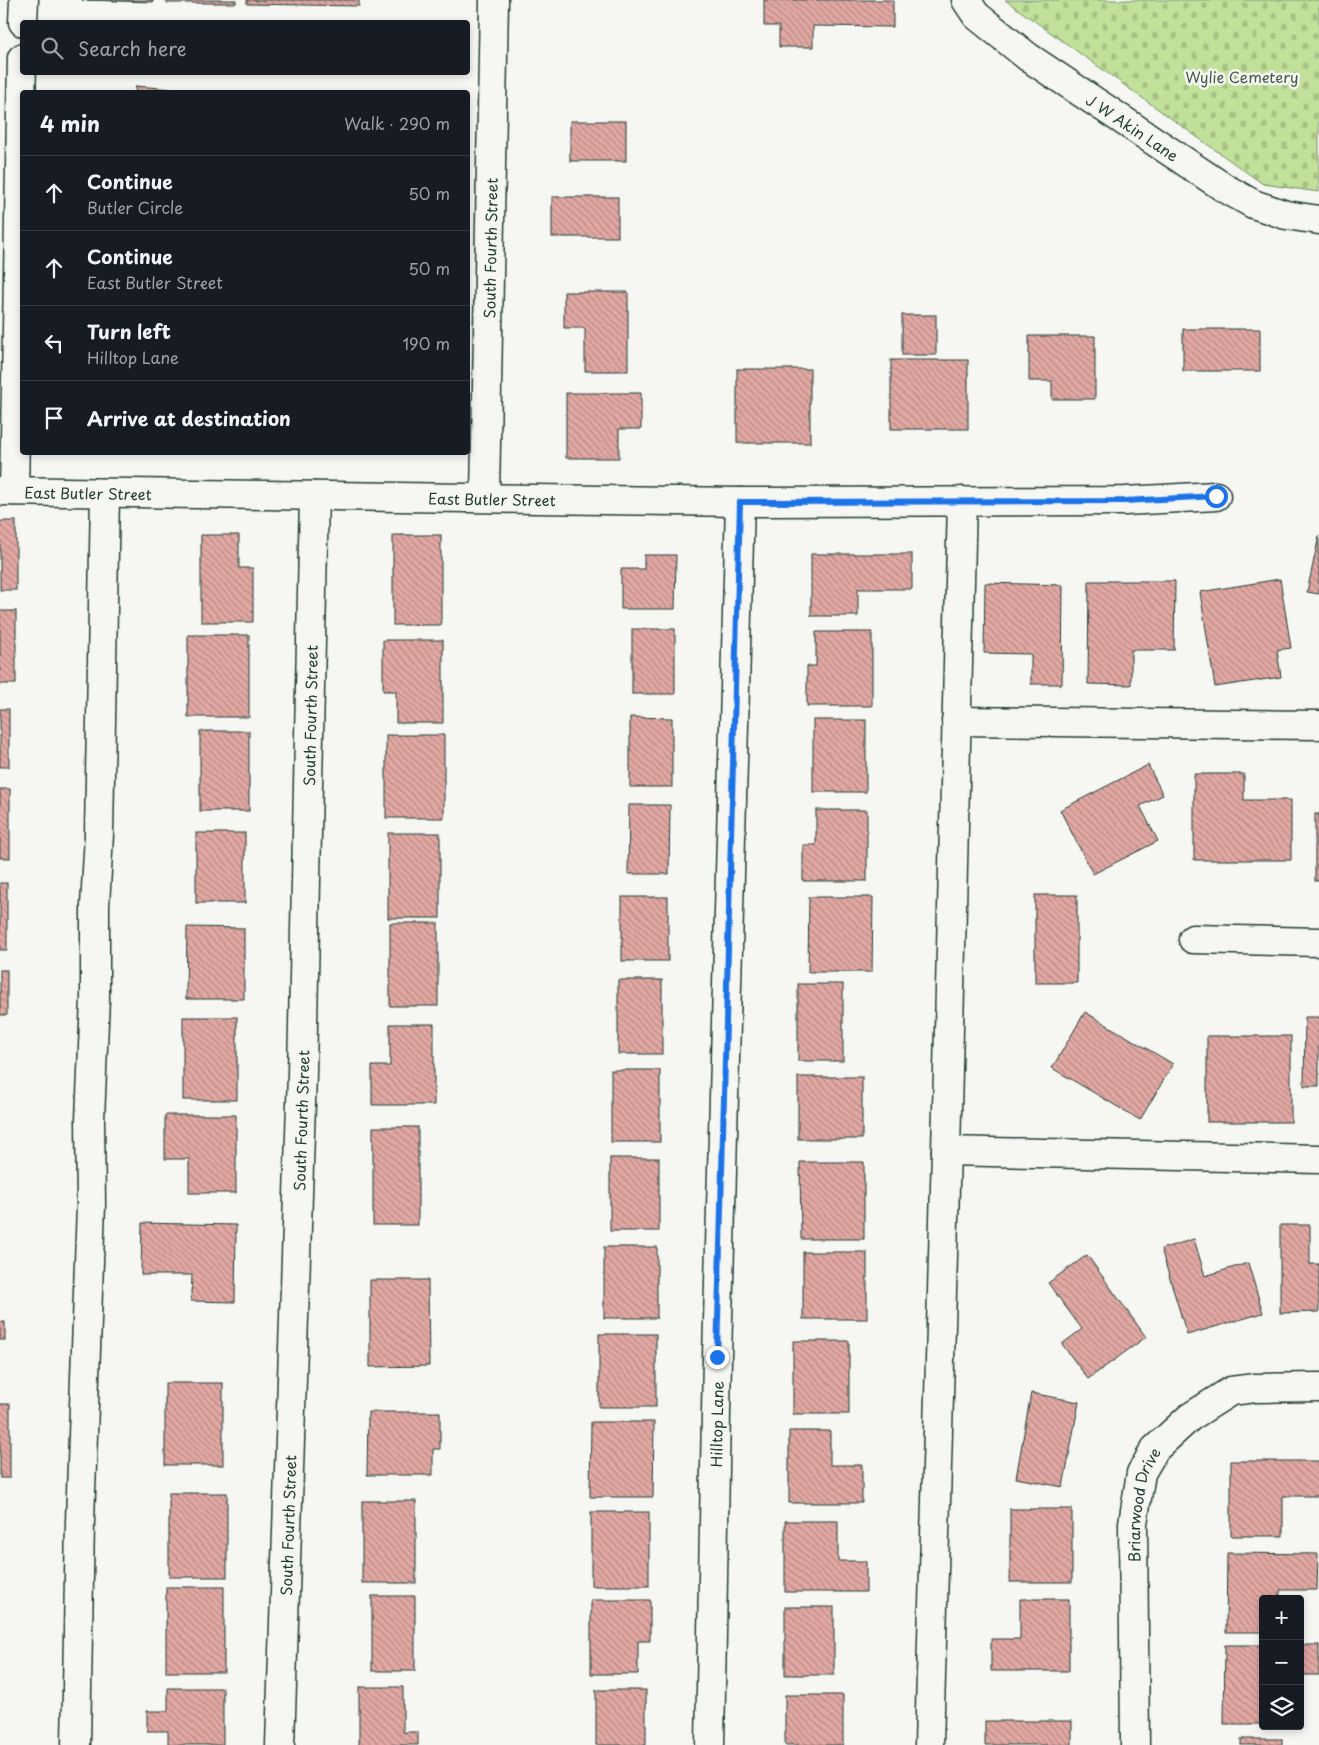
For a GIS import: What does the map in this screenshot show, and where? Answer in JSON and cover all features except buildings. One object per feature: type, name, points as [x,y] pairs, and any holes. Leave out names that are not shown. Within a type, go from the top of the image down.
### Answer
[{"type":"street","points":[[23,20],[24,0]]},
{"type":"street","name":"South Fourth Street","points":[[485,497],[494,0]]},
{"type":"street","name":"J W Akin Lane","points":[[966,0],[976,15],[1028,56],[1223,187],[1253,204],[1286,216],[1319,220]]},
{"type":"street","points":[[21,75],[21,90]]},
{"type":"street","points":[[7,491],[20,116]]},
{"type":"street","name":"East Butler Street","points":[[7,491],[740,502],[1125,501],[1216,496]]},
{"type":"street","points":[[76,1745],[80,1521],[91,1205],[90,1120],[95,998],[106,493]]},
{"type":"street","name":"South Fourth Street","points":[[280,1745],[302,1074],[314,496]]},
{"type":"street","points":[[929,1745],[956,722],[973,501]]},
{"type":"street","name":"Hilltop Lane","points":[[710,1745],[717,1357],[740,502]]},
{"type":"street","points":[[956,722],[1319,725]]},
{"type":"street","points":[[1193,939],[1319,942]]},
{"type":"street","points":[[946,1151],[1319,1159]]},
{"type":"street","name":"Briarwood Drive","points":[[1135,1745],[1133,1524],[1141,1474],[1155,1449],[1190,1416],[1230,1391],[1255,1388],[1319,1387]]},
{"type":"green space","name":"Wylie Cemetery","points":[[1005,0],[1319,0],[1319,192],[1263,184]]},
{"type":"route","points":[[717,1357],[740,502],[1125,501],[1216,496]]}]
